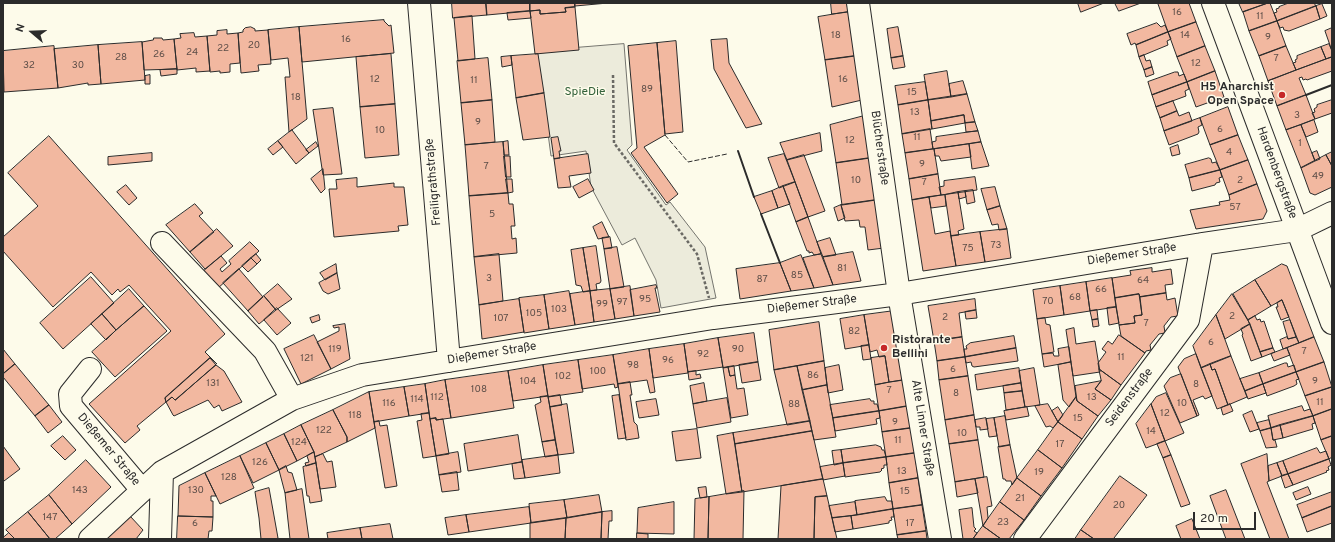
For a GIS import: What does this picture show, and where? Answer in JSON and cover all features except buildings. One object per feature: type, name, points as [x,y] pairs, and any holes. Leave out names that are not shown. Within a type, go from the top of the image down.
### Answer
[{"type":"street","name":"Freiligrathstraße","points":[[420,3],[449,361]]},
{"type":"street","name":"Blücherstraße","points":[[858,3],[899,294]]},
{"type":"street","name":"Hardenbergstraße","points":[[1213,3],[1332,323]]},
{"type":"street","name":"Dießemer Straße","points":[[90,539],[162,472],[292,399],[362,375],[713,318],[899,294],[1202,244],[1298,230],[1332,213]]},
{"type":"street","points":[[162,243],[266,351],[292,399]]},
{"type":"street","name":"Seidenstraße","points":[[1025,539],[1188,320],[1202,244]]},
{"type":"street","name":"Alte Linner Straße","points":[[899,294],[940,539]]},
{"type":"street","name":"Dießemer Straße","points":[[90,369],[70,394],[71,406],[142,490]]},
{"type":"street","points":[[160,539],[162,472]]},
{"type":"path","points":[[612,74],[614,144],[697,254],[710,300],[713,318]]},
{"type":"green space","name":"SpieDie","points":[[624,44],[632,145],[627,150],[666,205],[670,202],[705,247],[716,298],[661,308],[656,280],[635,238],[622,245],[591,187],[586,151],[551,156],[537,51]]},
{"type":"fence","points":[[665,135],[688,162],[727,154]]},
{"type":"wall","points":[[1306,95],[1332,85]]},
{"type":"wall","points":[[738,151],[754,197]]},
{"type":"wall","points":[[761,214],[780,263]]},
{"type":"place","name":"H5 Anarchist Open Space","points":[[1282,95]]},
{"type":"place","name":"Ristorante Bellini","points":[[884,348]]}]
